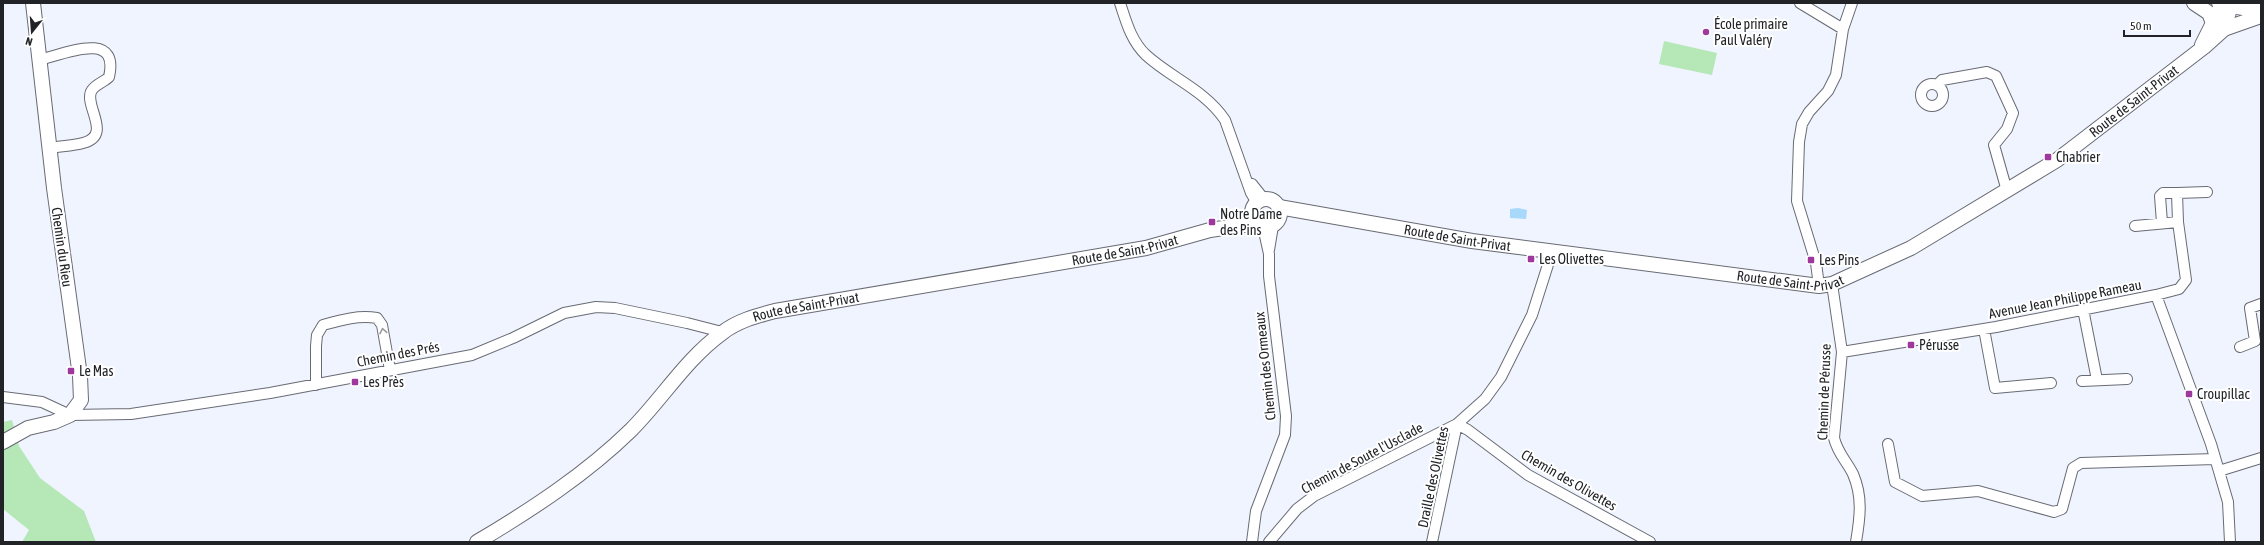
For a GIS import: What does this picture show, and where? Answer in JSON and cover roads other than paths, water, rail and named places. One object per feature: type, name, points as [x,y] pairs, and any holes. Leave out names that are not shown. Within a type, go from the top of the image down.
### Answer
[{"type":"main road","points":[[2223,4],[2261,10]]},
{"type":"street","name":"Chemin du Rieu","points":[[33,3],[49,148],[80,376],[81,400],[70,415]]},
{"type":"street","points":[[1120,3],[1132,35],[1145,54],[1210,102],[1220,112],[1225,120],[1241,167],[1256,190],[1265,215]]},
{"type":"street","points":[[1800,3],[1843,28]]},
{"type":"street","name":"Chemin de Pérusse","points":[[1852,3],[1843,28],[1836,75],[1828,91],[1809,112],[1802,124],[1799,142],[1797,201],[1816,263],[1825,285],[1842,352],[1834,438],[1837,451],[1852,473],[1860,493],[1860,517],[1856,542]]},
{"type":"street","points":[[2194,3],[2208,13],[2217,28]]},
{"type":"street","points":[[2217,28],[2229,12],[2223,4]]},
{"type":"street","points":[[2217,28],[2261,16]]},
{"type":"street","name":"Route de Saint-Privat","points":[[477,542],[522,516],[613,446],[632,430],[693,361],[722,332],[746,319],[775,311],[1146,248],[1265,215],[1318,214],[1552,252],[1825,285],[1911,248],[2057,160],[2198,52],[2217,28]]},
{"type":"street","points":[[39,60],[92,46],[103,50],[109,56],[112,66],[109,77],[92,90],[90,98],[98,125],[96,133],[91,139],[84,143],[49,148]]},
{"type":"street","points":[[1937,85],[1942,80],[1987,72],[1996,76],[2013,113],[2007,129],[1994,146],[2007,191]]},
{"type":"street","points":[[2162,223],[2160,196],[2164,193],[2177,194],[2207,192]]},
{"type":"street","points":[[2156,295],[2179,289],[2186,280],[2178,222],[2177,194]]},
{"type":"street","name":"Chemin des Ormeaux","points":[[1252,542],[1256,511],[1286,435],[1286,416],[1269,276],[1269,254],[1265,215]]},
{"type":"street","points":[[2135,226],[2178,222]]},
{"type":"street","name":"Draille des Olivettes","points":[[1432,542],[1457,424],[1485,400],[1501,377],[1532,315],[1552,252]]},
{"type":"street","name":"Avenue Jean Philippe Rameau","points":[[1842,352],[1984,329],[2156,295],[2219,471],[2228,502],[2230,542]]},
{"type":"street","points":[[2240,347],[2255,341],[2250,308],[2261,304]]},
{"type":"street","name":"Chemin des Prés","points":[[70,415],[131,414],[316,385],[472,355],[564,314],[596,307],[615,308],[680,321],[722,332]]},
{"type":"street","points":[[2083,309],[2097,380]]},
{"type":"street","points":[[316,385],[317,335],[323,325],[348,319],[365,316],[376,318],[382,325],[390,370]]},
{"type":"street","points":[[1984,329],[1995,388],[2050,383]]},
{"type":"street","points":[[2082,380],[2127,379]]},
{"type":"street","points":[[3,397],[42,402],[70,415]]},
{"type":"street","points":[[3,442],[28,428],[54,422],[70,415]]},
{"type":"street","name":"Chemin de Soute l'Usclade","points":[[1269,542],[1297,510],[1314,496],[1457,424]]},
{"type":"street","name":"Chemin des Olivettes","points":[[1457,424],[1468,430],[1528,475],[1650,542]]},
{"type":"street","points":[[1888,444],[1895,482],[1922,496],[1978,491],[2054,512],[2062,509],[2073,468],[2081,462],[2215,459]]},
{"type":"street","points":[[2219,471],[2261,458]]},
{"type":"water","points":[[1518,208],[1527,210],[1526,219],[1510,218],[1510,209]]},
{"type":"place","name":"École primaire Paul Valéry","points":[[1706,32]]},
{"type":"place","name":"Chabrier","points":[[2048,157]]},
{"type":"place","name":"Notre Dame des Pins","points":[[1212,222]]},
{"type":"place","name":"Les Olivettes","points":[[1531,259]]},
{"type":"place","name":"Les Pins","points":[[1811,260]]},
{"type":"place","name":"Pérusse","points":[[1911,345]]},
{"type":"place","name":"Le Mas","points":[[71,371]]},
{"type":"place","name":"Les Près","points":[[355,382]]},
{"type":"place","name":"Croupillac","points":[[2189,394]]}]
